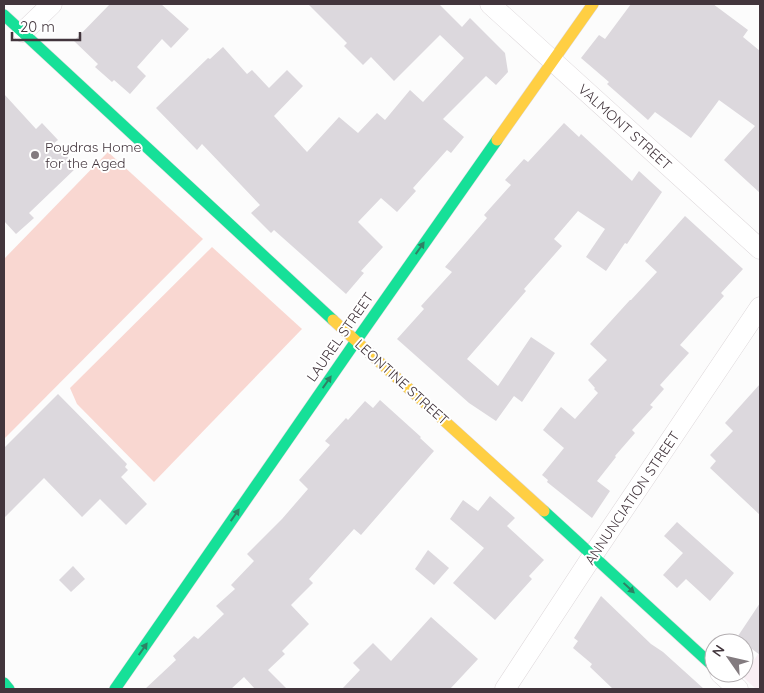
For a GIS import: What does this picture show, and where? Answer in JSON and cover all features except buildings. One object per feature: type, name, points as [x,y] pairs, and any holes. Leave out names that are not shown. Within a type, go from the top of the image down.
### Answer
[{"type":"street","points":[[23,32],[52,4]]},
{"type":"street","name":"VALMONT STREET","points":[[490,4],[760,249]]},
{"type":"street","name":"LAUREL STREET","points":[[115,689],[552,60],[593,4]]},
{"type":"street","name":"LEONTINE STREET","points":[[4,14],[356,341],[704,658]]},
{"type":"street","name":"ANNUNCIATION STREET","points":[[505,689],[760,307]]},
{"type":"street","points":[[4,683],[10,689]]},
{"type":"shaded area","points":[[108,152],[203,239],[4,439],[4,259]]},
{"type":"shaded area","points":[[212,247],[302,329],[154,482],[77,404],[70,388]]},
{"type":"shaded area","points":[[760,651],[760,689],[756,689],[750,683],[754,683],[754,660]]},
{"type":"traffic: fast","points":[[4,15],[333,320]]},
{"type":"traffic: fast","points":[[115,689],[497,140]]},
{"type":"traffic: fast","points":[[544,511],[704,658]]},
{"type":"traffic: fast","points":[[4,683],[9,689]]},
{"type":"traffic: slow","points":[[497,140],[593,4]]},
{"type":"traffic: slow","points":[[333,320],[544,511]]},
{"type":"place","name":"Poydras Home for the Aged","points":[[35,155]]}]
